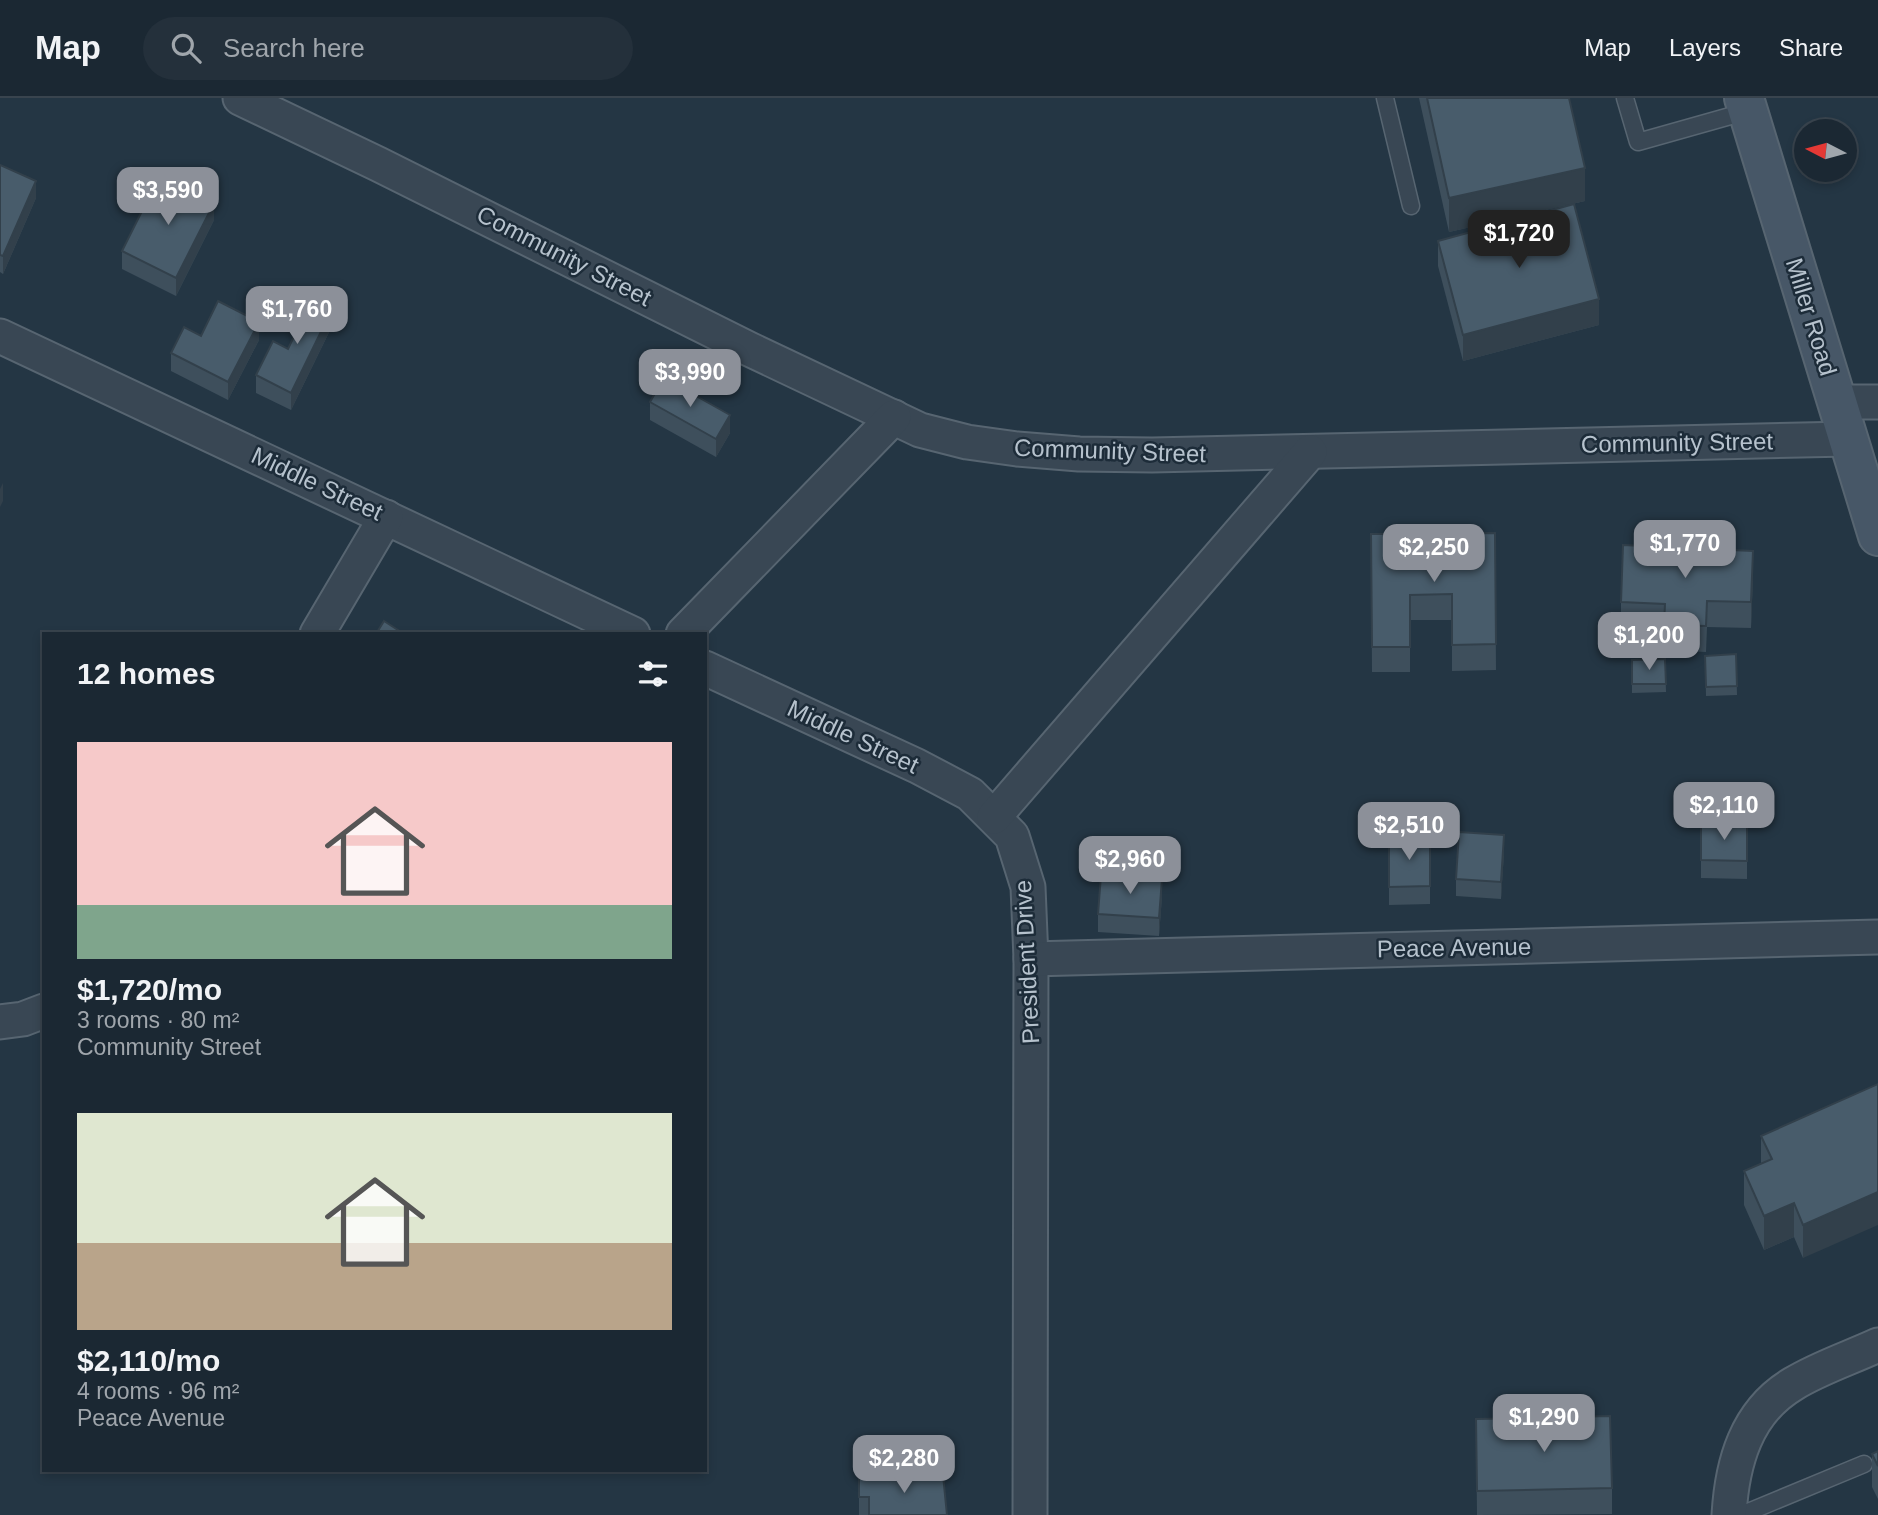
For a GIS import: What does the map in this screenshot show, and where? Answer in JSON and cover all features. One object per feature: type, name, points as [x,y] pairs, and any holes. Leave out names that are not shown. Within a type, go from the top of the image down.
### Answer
[{"type":"main road","name":"Miller Road","points":[[1746,104],[1878,536]]},
{"type":"street","name":"Community Street","points":[[240,98],[378,163],[749,349],[920,430],[967,442],[1042,452],[1152,456],[1848,439]]},
{"type":"street","name":"Middle Street","points":[[0,336],[629,632]]},
{"type":"street","points":[[1837,402],[1878,402]]},
{"type":"street","points":[[685,632],[894,417]]},
{"type":"street","points":[[994,817],[1310,452]]},
{"type":"street","points":[[318,632],[386,517]]},
{"type":"street","name":"Middle Street","points":[[707,669],[918,766],[970,794],[994,817]]},
{"type":"street","name":"President Drive","points":[[994,817],[1012,836],[1028,887],[1031,959],[1030,1515]]},
{"type":"street","name":"Peace Avenue","points":[[1031,959],[1878,937]]},
{"type":"street","points":[[5,1022],[42,1012]]},
{"type":"street","points":[[1729,1515],[1731,1481],[1736,1462],[1751,1426],[1766,1405],[1793,1384],[1878,1345]]},
{"type":"lane","points":[[1385,98],[1411,206]]},
{"type":"lane","points":[[1625,98],[1638,142],[1746,104]]},
{"type":"lane","points":[[1741,1515],[1864,1464]]},
{"type":"building","points":[[1427,98],[1569,98],[1585,168],[1449,198]]},
{"type":"building","points":[[0,165],[36,181],[3,256],[0,255]]},
{"type":"building","points":[[160,175],[214,203],[176,278],[122,251]]},
{"type":"building","points":[[1574,204],[1599,299],[1463,335],[1438,241]]},
{"type":"building","points":[[316,291],[336,301],[291,393],[256,375],[273,341],[288,349]]},
{"type":"building","points":[[218,301],[259,322],[228,382],[171,353],[184,327],[201,336]]},
{"type":"building","points":[[664,378],[730,415],[716,439],[650,402]]},
{"type":"building","points":[[1495,533],[1496,644],[1452,645],[1452,594],[1410,595],[1410,647],[1372,647],[1371,534]]},
{"type":"building","points":[[1623,545],[1753,551],[1751,602],[1707,601],[1706,626],[1664,625],[1665,604],[1621,602]]},
{"type":"building","points":[[384,621],[401,632],[377,632]]},
{"type":"building","points":[[1736,654],[1737,686],[1706,687],[1705,656]]},
{"type":"building","points":[[1665,659],[1666,684],[1632,684],[1632,660]]},
{"type":"building","points":[[1701,822],[1747,823],[1747,861],[1701,860]]},
{"type":"building","points":[[1459,832],[1504,835],[1501,882],[1456,879]]},
{"type":"building","points":[[1389,837],[1430,837],[1430,886],[1389,887]]},
{"type":"building","points":[[1101,875],[1162,879],[1159,918],[1098,914]]},
{"type":"building","points":[[1878,1084],[1878,1192],[1803,1225],[1794,1203],[1764,1216],[1744,1171],[1772,1159],[1761,1136]]},
{"type":"building","points":[[1610,1416],[1612,1488],[1477,1491],[1476,1419]]},
{"type":"building","points":[[1878,1451],[1878,1466],[1872,1454]]},
{"type":"building","points":[[859,1475],[943,1475],[947,1515],[869,1515],[869,1497],[859,1497]]}]
